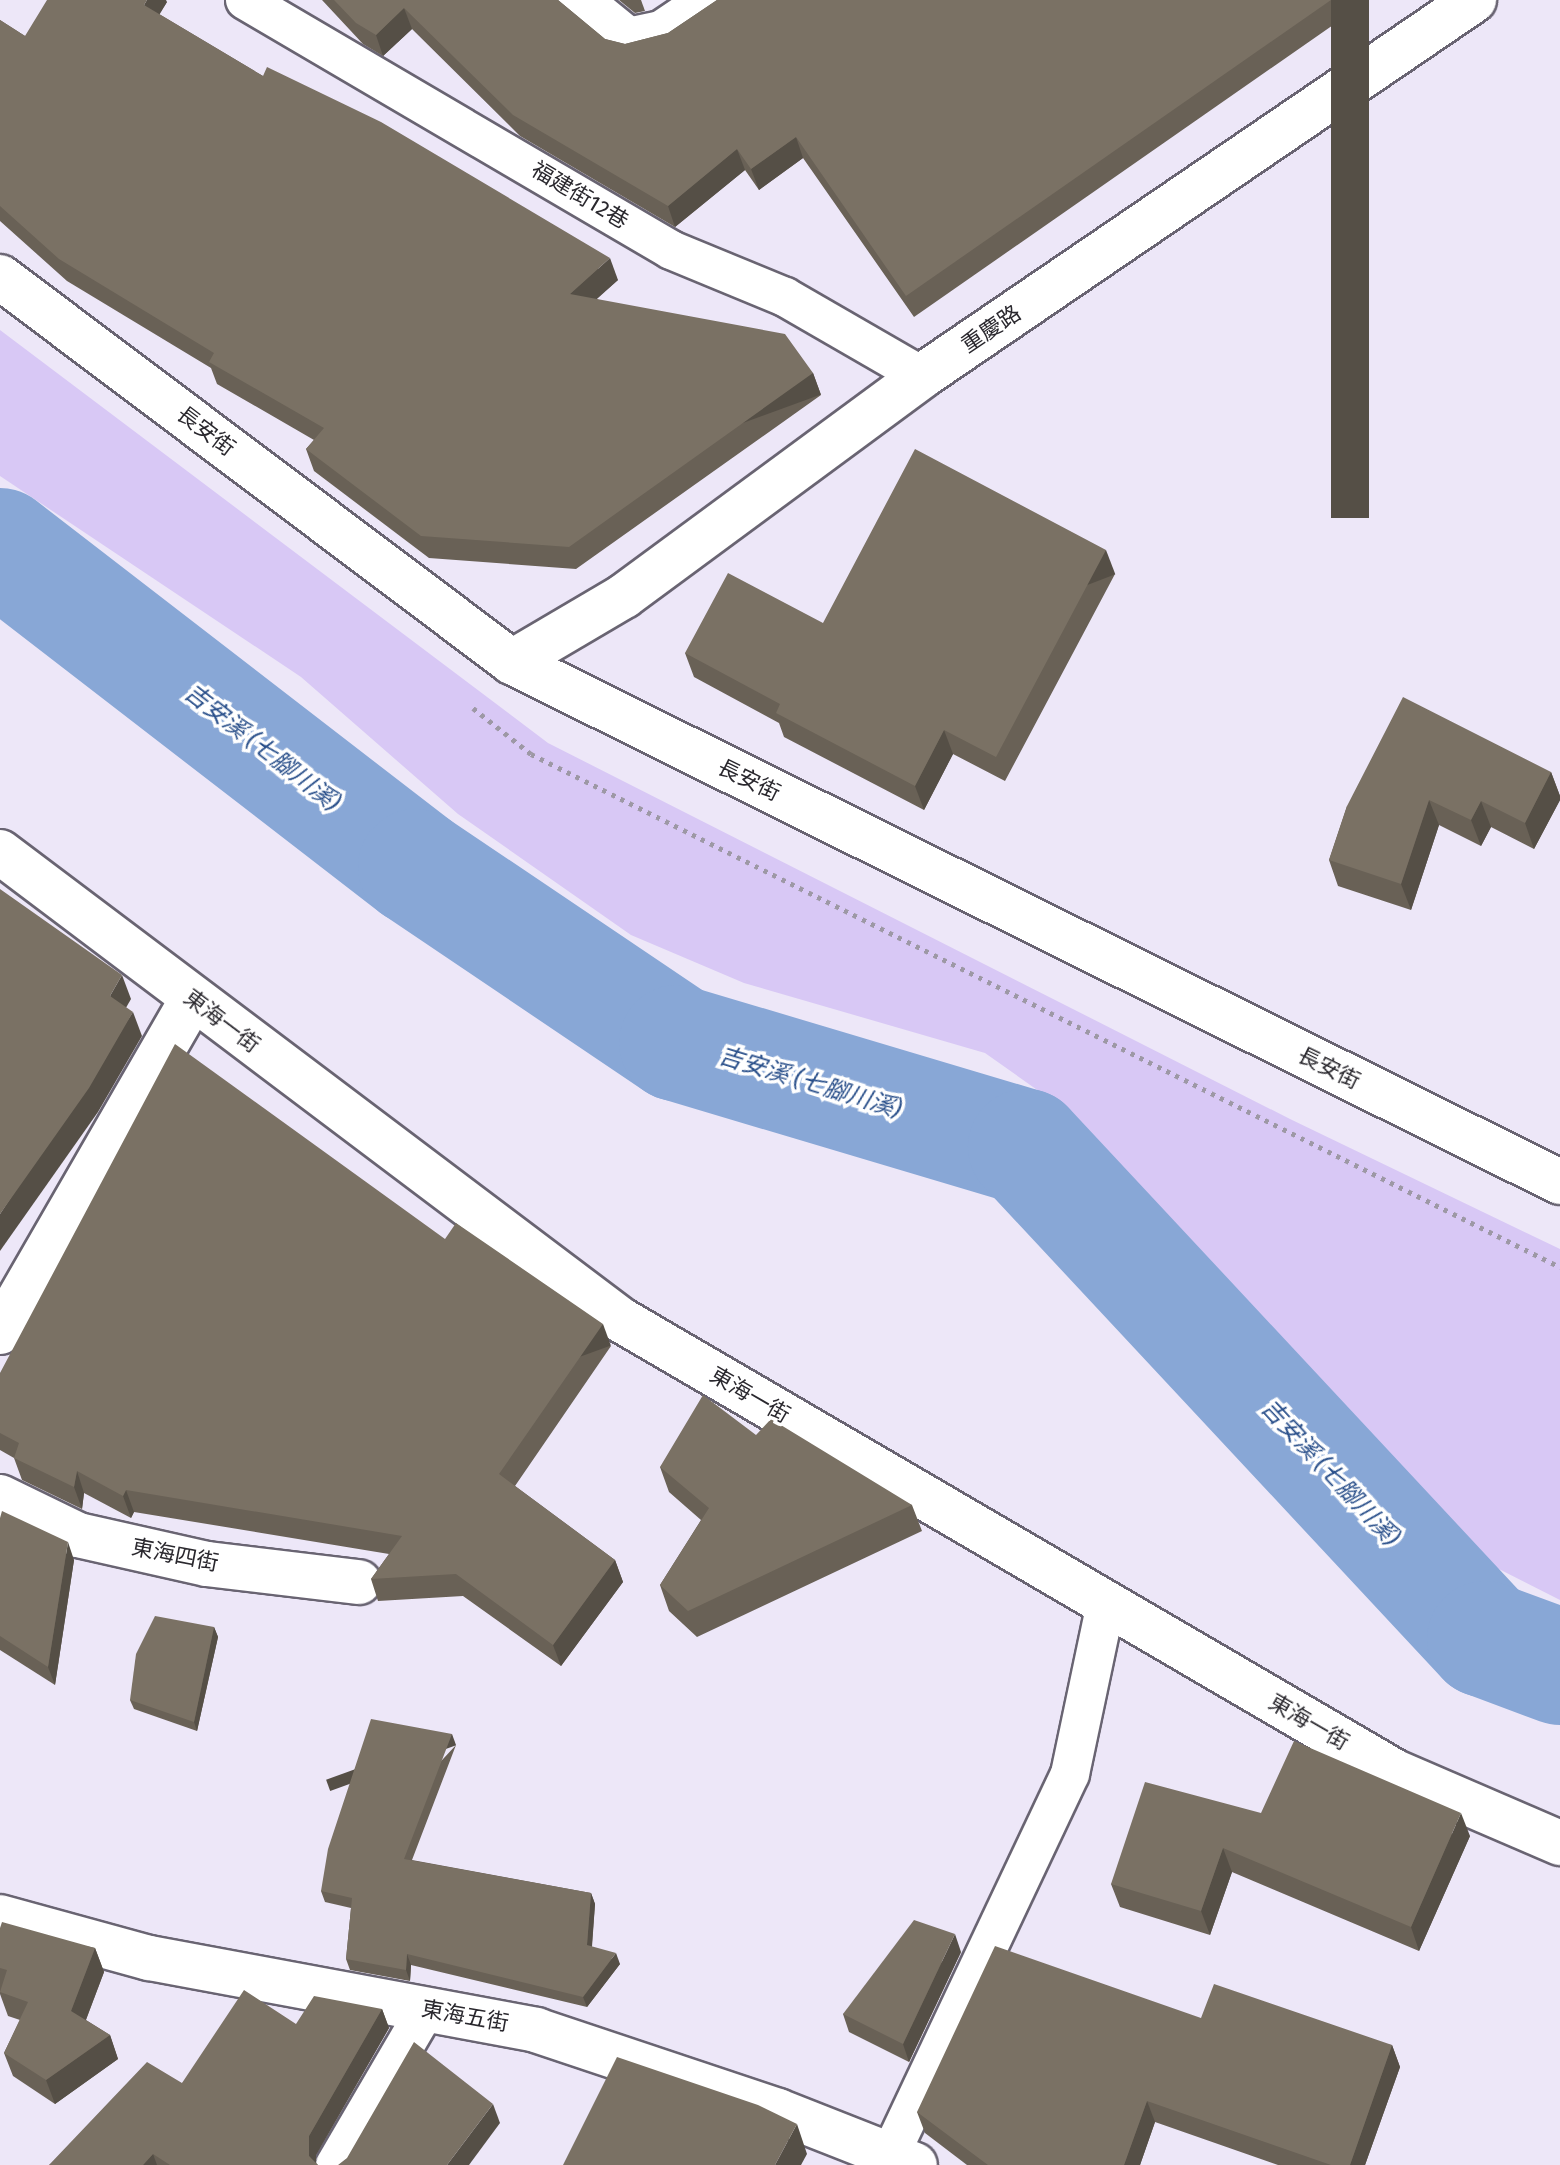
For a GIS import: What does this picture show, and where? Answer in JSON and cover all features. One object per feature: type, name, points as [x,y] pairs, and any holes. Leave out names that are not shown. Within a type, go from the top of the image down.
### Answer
[{"type":"street","points":[[579,0],[628,40],[662,33],[711,0]]},
{"type":"street","name":"重慶路","points":[[512,662],[624,596],[922,376],[1474,0]]},
{"type":"street","name":"長安街","points":[[0,277],[512,662],[1560,1182]]},
{"type":"street","name":"東海一街","points":[[0,852],[621,1320],[1395,1772],[1560,1843]]},
{"type":"street","points":[[0,1332],[192,999]]},
{"type":"street","name":"東海四街","points":[[0,1497],[78,1535],[207,1564],[359,1582]]},
{"type":"street","name":"東海五街","points":[[0,1917],[149,1958],[536,2030],[884,2158]]},
{"type":"lane","name":"福建街12巷","points":[[245,0],[671,250],[785,297],[922,376]]},
{"type":"lane","points":[[884,2158],[1070,1774],[1106,1603]]},
{"type":"lane","points":[[335,2165],[426,2009]]},
{"type":"shaded area","points":[[0,330],[548,743],[1290,1119],[1560,1249],[1560,1600],[1485,1562],[1077,1118],[985,1053],[744,983],[631,935],[458,814],[301,677],[0,476]]},
{"type":"building","points":[[47,0],[147,0],[144,5],[263,76],[267,67],[381,122],[610,258],[570,294],[785,334],[813,373],[569,547],[421,536],[306,449],[324,428],[209,362],[214,353],[59,259],[0,206],[0,20],[25,36]]},
{"type":"building","points":[[334,0],[558,0],[605,39],[625,44],[668,33],[717,0],[1331,0],[906,296],[796,137],[751,169],[737,149],[668,206],[513,115],[404,8],[376,35],[356,23]]},
{"type":"building","points":[[915,449],[1106,550],[996,757],[944,730],[915,786],[776,713],[780,704],[685,653],[728,573],[823,623]]},
{"type":"building","points":[[1403,697],[1551,772],[1525,823],[1481,801],[1471,820],[1429,800],[1401,884],[1329,860],[1347,806]]},
{"type":"building","points":[[0,889],[122,975],[110,996],[133,1012],[89,1088],[0,1214]]},
{"type":"building","points":[[175,1044],[445,1239],[456,1223],[603,1324],[499,1474],[615,1560],[553,1645],[456,1574],[371,1579],[402,1536],[126,1490],[123,1496],[77,1471],[74,1487],[14,1458],[19,1443],[0,1433],[0,1373]]},
{"type":"building","points":[[703,1395],[756,1435],[771,1419],[912,1505],[688,1611],[660,1585],[709,1508],[660,1467]]},
{"type":"building","points":[[2,1511],[68,1542],[48,1667],[0,1636]]},
{"type":"building","points":[[155,1616],[214,1627],[194,1722],[130,1700],[136,1654]]},
{"type":"building","points":[[371,1719],[452,1734],[404,1859],[591,1893],[587,1945],[616,1953],[583,1997],[407,1954],[406,1970],[346,1959],[352,1898],[321,1891],[328,1849]]},
{"type":"building","points":[[1294,1741],[1461,1813],[1411,1927],[1223,1848],[1201,1911],[1111,1884],[1145,1782],[1261,1813]]},
{"type":"building","points":[[914,1920],[955,1934],[903,2044],[843,2014]]},
{"type":"building","points":[[2,1922],[95,1948],[71,2011],[110,2035],[46,2080],[4,2053],[28,2002],[0,1992],[7,1970],[0,1968]]},
{"type":"building","points":[[995,1946],[1201,2018],[1214,1984],[1392,2045],[1350,2165],[1331,2165],[1147,2101],[1124,2165],[988,2165],[917,2112]]},
{"type":"building","points":[[244,1990],[296,2024],[314,1996],[382,2009],[309,2136],[309,2156],[318,2165],[170,2165],[153,2154],[143,2165],[49,2165],[147,2062],[182,2083]]},
{"type":"building","points":[[414,2042],[493,2104],[447,2165],[338,2165],[347,2158]]},
{"type":"building","points":[[617,2057],[758,2105],[797,2124],[775,2165],[563,2165]]},
{"type":"waterway","name":"吉安溪 (七腳川溪)","points":[[0,546],[416,867],[677,1043],[1026,1147],[1485,1639],[1560,1667]]}]
